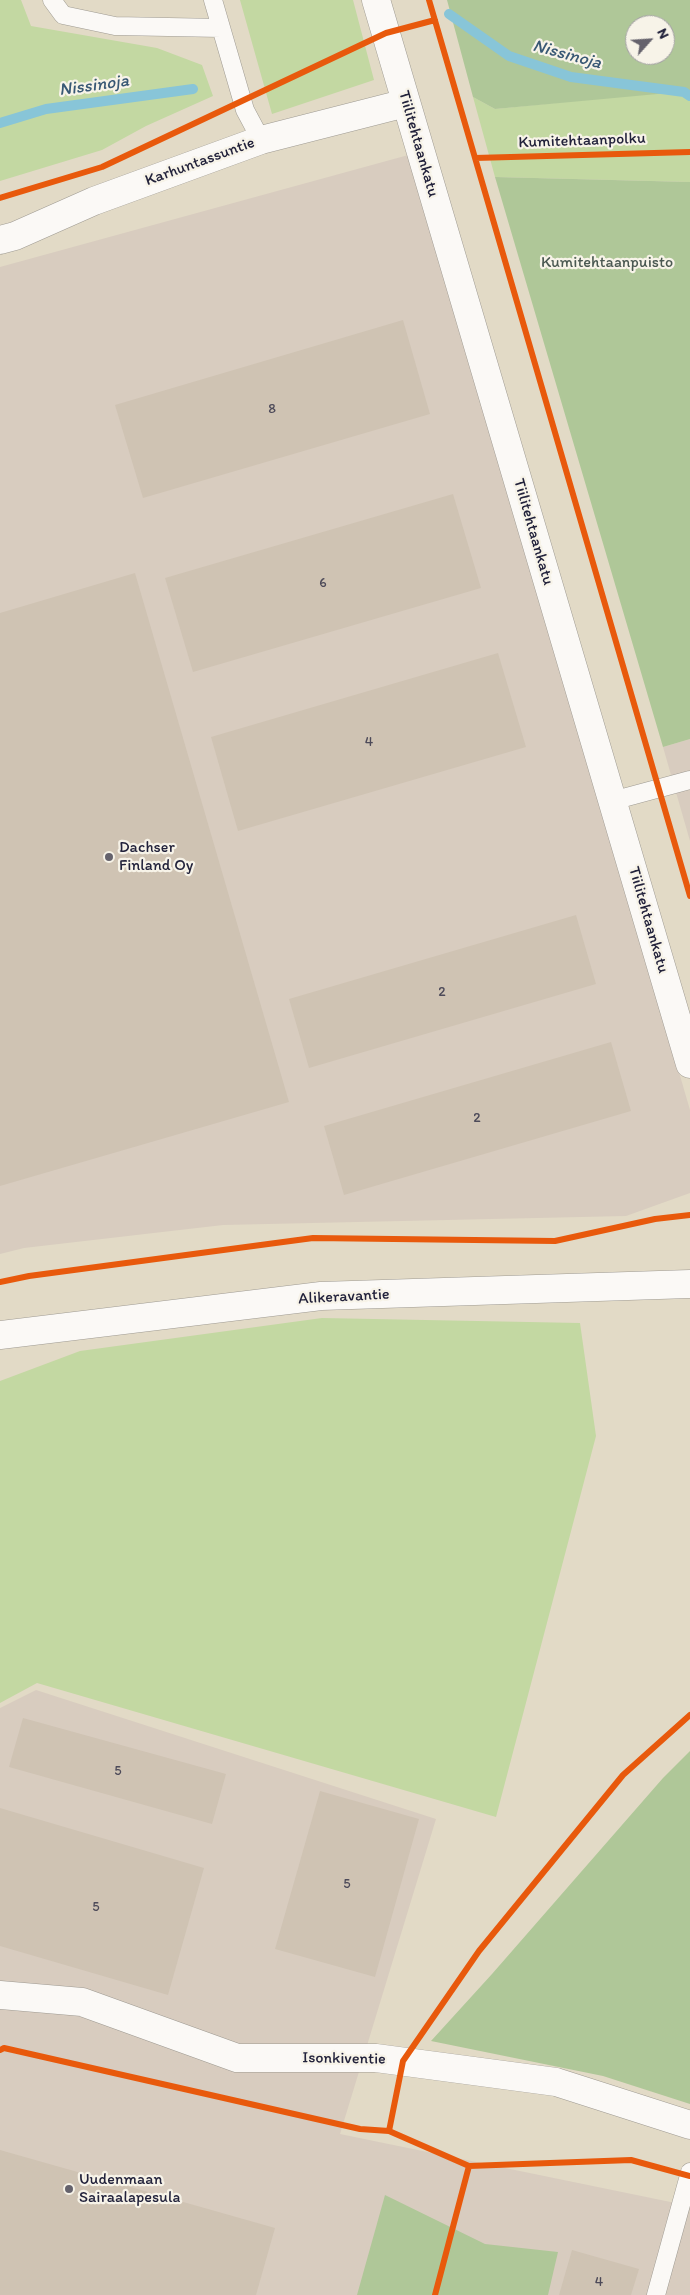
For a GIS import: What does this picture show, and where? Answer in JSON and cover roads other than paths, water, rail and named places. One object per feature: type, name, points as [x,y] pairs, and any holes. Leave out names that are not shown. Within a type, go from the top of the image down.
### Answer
[{"type":"street","name":"Tiilitehtaankatu","points":[[376,0],[690,1064]]},
{"type":"street","name":"Karhuntassuntie","points":[[0,240],[15,236],[94,200],[261,140],[406,103]]},
{"type":"street","name":"Alikeravantie","points":[[0,1335],[321,1296],[690,1284]]},
{"type":"street","name":"Isonkiventie","points":[[0,1996],[82,2002],[237,2058],[376,2058],[556,2082],[690,2125]]},
{"type":"lane","points":[[52,0],[63,15],[115,26],[221,28]]},
{"type":"lane","points":[[213,0],[245,110],[261,140]]},
{"type":"lane","points":[[612,801],[690,780]]},
{"type":"lane","points":[[656,2295],[690,2172]]},
{"type":"waterway","name":"Nissinoja","points":[[449,14],[509,56],[571,77],[684,92],[690,96]]},
{"type":"waterway","name":"Nissinoja","points":[[0,123],[46,109],[193,89]]},
{"type":"place","name":"Dachser Finland Oy","points":[[109,857]]},
{"type":"place","name":"Uudenmaan Sairaalapesula","points":[[69,2189]]},
{"type":"park label","name":"Kumitehtaanpuisto","points":[[607,263]]}]
